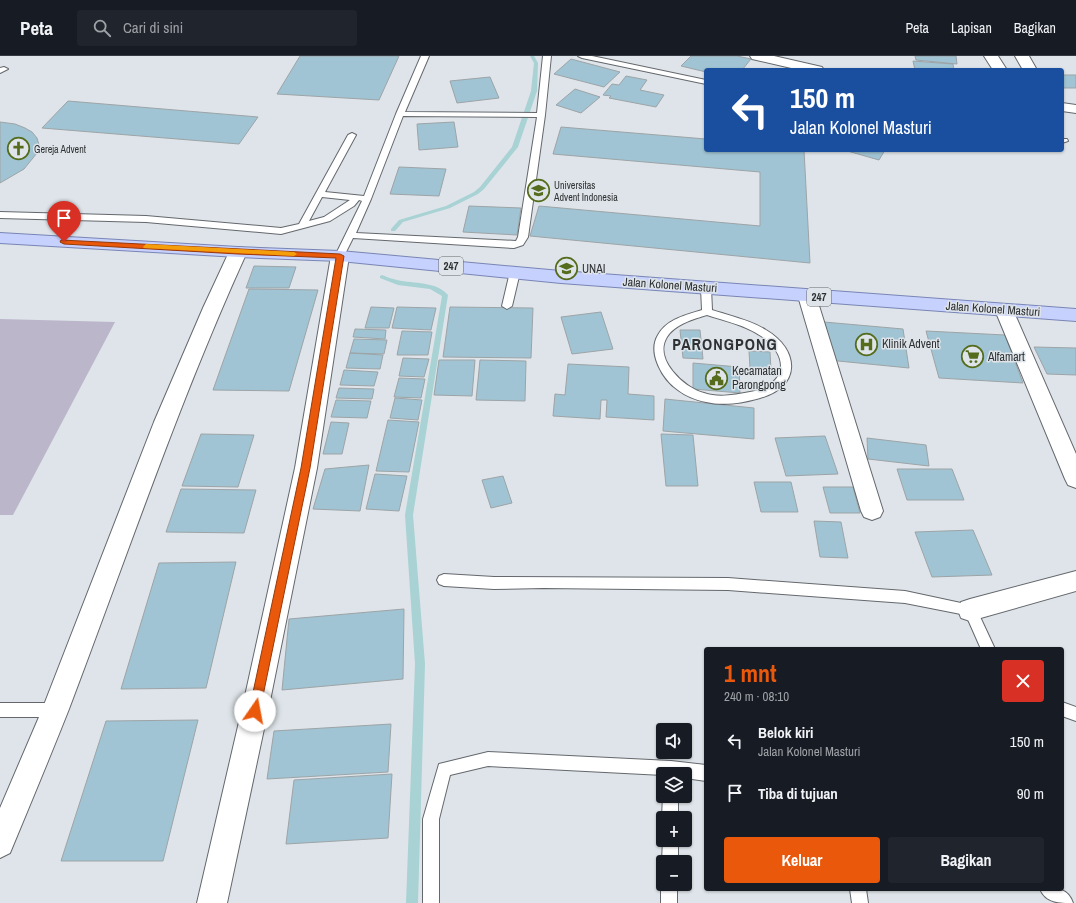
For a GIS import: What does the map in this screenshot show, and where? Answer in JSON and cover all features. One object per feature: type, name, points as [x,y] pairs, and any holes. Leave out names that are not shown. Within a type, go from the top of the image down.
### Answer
[{"type":"main road","name":"Jalan Kolonel Masturi","points":[[0,238],[238,252],[345,245],[515,272],[807,296],[1076,315]]},
{"type":"street","points":[[757,56],[808,68]]},
{"type":"street","points":[[991,56],[999,68]]},
{"type":"street","points":[[1022,56],[1029,68]]},
{"type":"street","points":[[1064,107],[1076,108]]},
{"type":"street","points":[[212,903],[258,696],[306,468],[345,245]]},
{"type":"street","points":[[0,843],[55,710],[161,427],[213,304],[238,252]]},
{"type":"street","points":[[807,296],[872,511]]},
{"type":"street","points":[[1004,310],[1076,479]]},
{"type":"street","points":[[970,610],[1076,580]]},
{"type":"lane","points":[[425,56],[400,114],[368,199],[345,245],[520,243],[523,237],[547,56]]},
{"type":"lane","points":[[582,56],[704,82]]},
{"type":"lane","points":[[400,114],[538,115]]},
{"type":"lane","points":[[302,226],[352,135]]},
{"type":"lane","points":[[320,194],[368,199]]},
{"type":"lane","points":[[0,215],[146,219],[281,231],[327,219],[351,204],[356,198]]},
{"type":"lane","points":[[507,306],[515,272]]},
{"type":"lane","points":[[706,288],[707,312]]},
{"type":"lane","points":[[707,312],[755,328],[769,336],[776,343],[785,360],[786,371],[783,379],[777,386],[755,395],[738,399],[720,400],[706,398],[680,386],[666,369],[660,347],[662,337],[676,323],[689,317],[707,312]]},
{"type":"lane","points":[[444,580],[494,584],[543,582],[728,584],[905,598],[970,610],[987,647]]},
{"type":"lane","points":[[0,710],[55,710]]},
{"type":"lane","points":[[1064,711],[1076,714]]},
{"type":"lane","points":[[431,903],[431,819],[444,769],[488,759],[656,770]]},
{"type":"lane","points":[[692,773],[704,774]]},
{"type":"lane","points":[[669,891],[669,903]]},
{"type":"lane","points":[[858,891],[860,903]]},
{"type":"lane","points":[[1050,891],[1065,903]]},
{"type":"shaded area","points":[[0,319],[115,322],[13,515],[0,515]]},
{"type":"building","points":[[300,56],[399,56],[379,100],[277,94]]},
{"type":"building","points":[[691,56],[737,56],[751,59],[744,68],[704,68],[704,72],[681,66]]},
{"type":"building","points":[[915,56],[956,56],[957,64],[916,60]]},
{"type":"building","points":[[571,59],[620,72],[604,87],[554,74]]},
{"type":"building","points":[[913,61],[953,64],[954,68],[915,68]]},
{"type":"building","points":[[1064,75],[1076,75],[1076,88],[1064,88]]},
{"type":"building","points":[[626,76],[647,80],[640,90],[664,95],[656,107],[609,98],[611,96],[603,95],[612,84],[619,85]]},
{"type":"building","points":[[490,77],[499,98],[457,103],[450,81]]},
{"type":"building","points":[[575,89],[600,97],[581,113],[556,105]]},
{"type":"building","points":[[68,101],[258,117],[239,144],[42,128]]},
{"type":"building","name":"Gereja Advent","points":[[0,122],[15,124],[32,132],[37,138],[39,145],[37,153],[24,169],[0,183]]},
{"type":"building","points":[[454,122],[458,147],[419,150],[417,124]]},
{"type":"building","points":[[561,127],[704,139],[704,152],[804,152],[810,263],[530,236],[539,206],[760,226],[760,172],[553,154]]},
{"type":"building","points":[[851,152],[884,152],[879,160]]},
{"type":"building","points":[[399,167],[446,169],[439,196],[390,194]]},
{"type":"building","points":[[469,206],[521,208],[517,235],[463,232]]},
{"type":"building","points":[[254,266],[296,267],[289,288],[246,288]]},
{"type":"building","points":[[249,289],[318,290],[289,391],[213,390]]},
{"type":"building","points":[[371,307],[394,308],[389,328],[365,328]]},
{"type":"building","points":[[397,307],[436,308],[431,330],[392,328]]},
{"type":"building","points":[[450,307],[533,308],[531,358],[443,357]]},
{"type":"building","points":[[601,312],[613,349],[572,354],[561,317]]},
{"type":"building","name":"Klinik Advent","points":[[824,322],[903,329],[909,368],[828,360]]},
{"type":"building","points":[[355,329],[386,330],[385,339],[353,337]]},
{"type":"building","points":[[680,330],[700,330],[703,359],[683,358]]},
{"type":"building","points":[[402,331],[432,332],[428,355],[397,355]]},
{"type":"building","name":"Alfamart","points":[[926,331],[1005,335],[1023,383],[939,378]]},
{"type":"building","points":[[354,339],[387,340],[384,354],[350,353]]},
{"type":"building","points":[[1034,347],[1076,348],[1076,375],[1047,374]]},
{"type":"building","points":[[749,351],[770,352],[771,370],[750,368]]},
{"type":"building","points":[[350,353],[383,355],[380,369],[346,368]]},
{"type":"building","points":[[403,358],[429,359],[424,377],[399,376]]},
{"type":"building","points":[[439,360],[475,360],[472,396],[434,395]]},
{"type":"building","points":[[480,360],[526,361],[525,401],[476,400]]},
{"type":"building","name":"Kecamatan Parongpong","points":[[693,363],[739,367],[740,393],[693,389]]},
{"type":"building","points":[[568,364],[629,367],[628,394],[654,396],[654,420],[606,417],[607,400],[601,400],[600,419],[553,416],[555,394],[565,395]]},
{"type":"building","points":[[344,370],[378,372],[374,386],[340,385]]},
{"type":"building","points":[[399,378],[425,379],[421,398],[394,397]]},
{"type":"building","points":[[339,388],[374,389],[372,399],[336,398]]},
{"type":"building","points":[[395,398],[422,400],[418,420],[390,418]]},
{"type":"building","points":[[665,399],[754,408],[754,439],[663,431]]},
{"type":"building","points":[[336,400],[371,401],[367,418],[331,417]]},
{"type":"building","points":[[388,420],[419,422],[409,472],[376,471]]},
{"type":"building","points":[[331,422],[349,423],[342,454],[323,454]]},
{"type":"building","points":[[201,434],[254,435],[238,487],[182,486]]},
{"type":"building","points":[[661,434],[693,435],[698,486],[666,486]]},
{"type":"building","points":[[825,436],[838,474],[786,476],[775,438]]},
{"type":"building","points":[[867,438],[926,445],[929,466],[868,459]]},
{"type":"building","points":[[369,465],[360,511],[313,509],[325,469]]},
{"type":"building","points":[[897,469],[952,469],[964,500],[907,500]]},
{"type":"building","points":[[375,474],[407,476],[399,511],[366,509]]},
{"type":"building","points":[[503,476],[512,503],[491,508],[482,480]]},
{"type":"building","points":[[754,482],[791,482],[798,512],[761,512]]},
{"type":"building","points":[[823,487],[853,487],[860,513],[830,513]]},
{"type":"building","points":[[181,489],[256,490],[244,533],[166,532]]},
{"type":"building","points":[[814,521],[841,522],[848,558],[820,557]]},
{"type":"building","points":[[973,530],[992,575],[932,577],[915,532]]},
{"type":"building","points":[[236,562],[206,688],[121,689],[159,563]]},
{"type":"building","points":[[404,609],[403,679],[282,690],[289,619]]},
{"type":"building","points":[[198,720],[163,861],[61,861],[106,721]]},
{"type":"building","points":[[391,724],[388,772],[267,779],[274,731]]},
{"type":"building","points":[[392,774],[388,838],[286,844],[294,780]]},
{"type":"waterway","points":[[393,230],[401,221],[448,207],[476,193],[482,188],[515,147],[534,91],[536,63],[532,56]]},
{"type":"waterway","points":[[382,277],[398,283],[432,288],[439,290],[445,295],[409,515],[420,664],[412,903]]},
{"type":"slow traffic","points":[[146,247],[294,254]]},
{"type":"place","name":"Gereja Advent","points":[[19,149]]},
{"type":"place","name":"Universitas Advent Indonesia","points":[[538,191]]},
{"type":"place","name":"UNAI","points":[[566,269]]},
{"type":"place","name":"Klinik Advent","points":[[866,344]]},
{"type":"place","name":"Alfamart","points":[[973,357]]},
{"type":"place","name":"Kecamatan Parongpong","points":[[716,378]]},
{"type":"district","name":"PARONGPONG","points":[[725,344]]},
{"type":"route","points":[[64,242],[340,256],[306,468],[255,711]]}]
